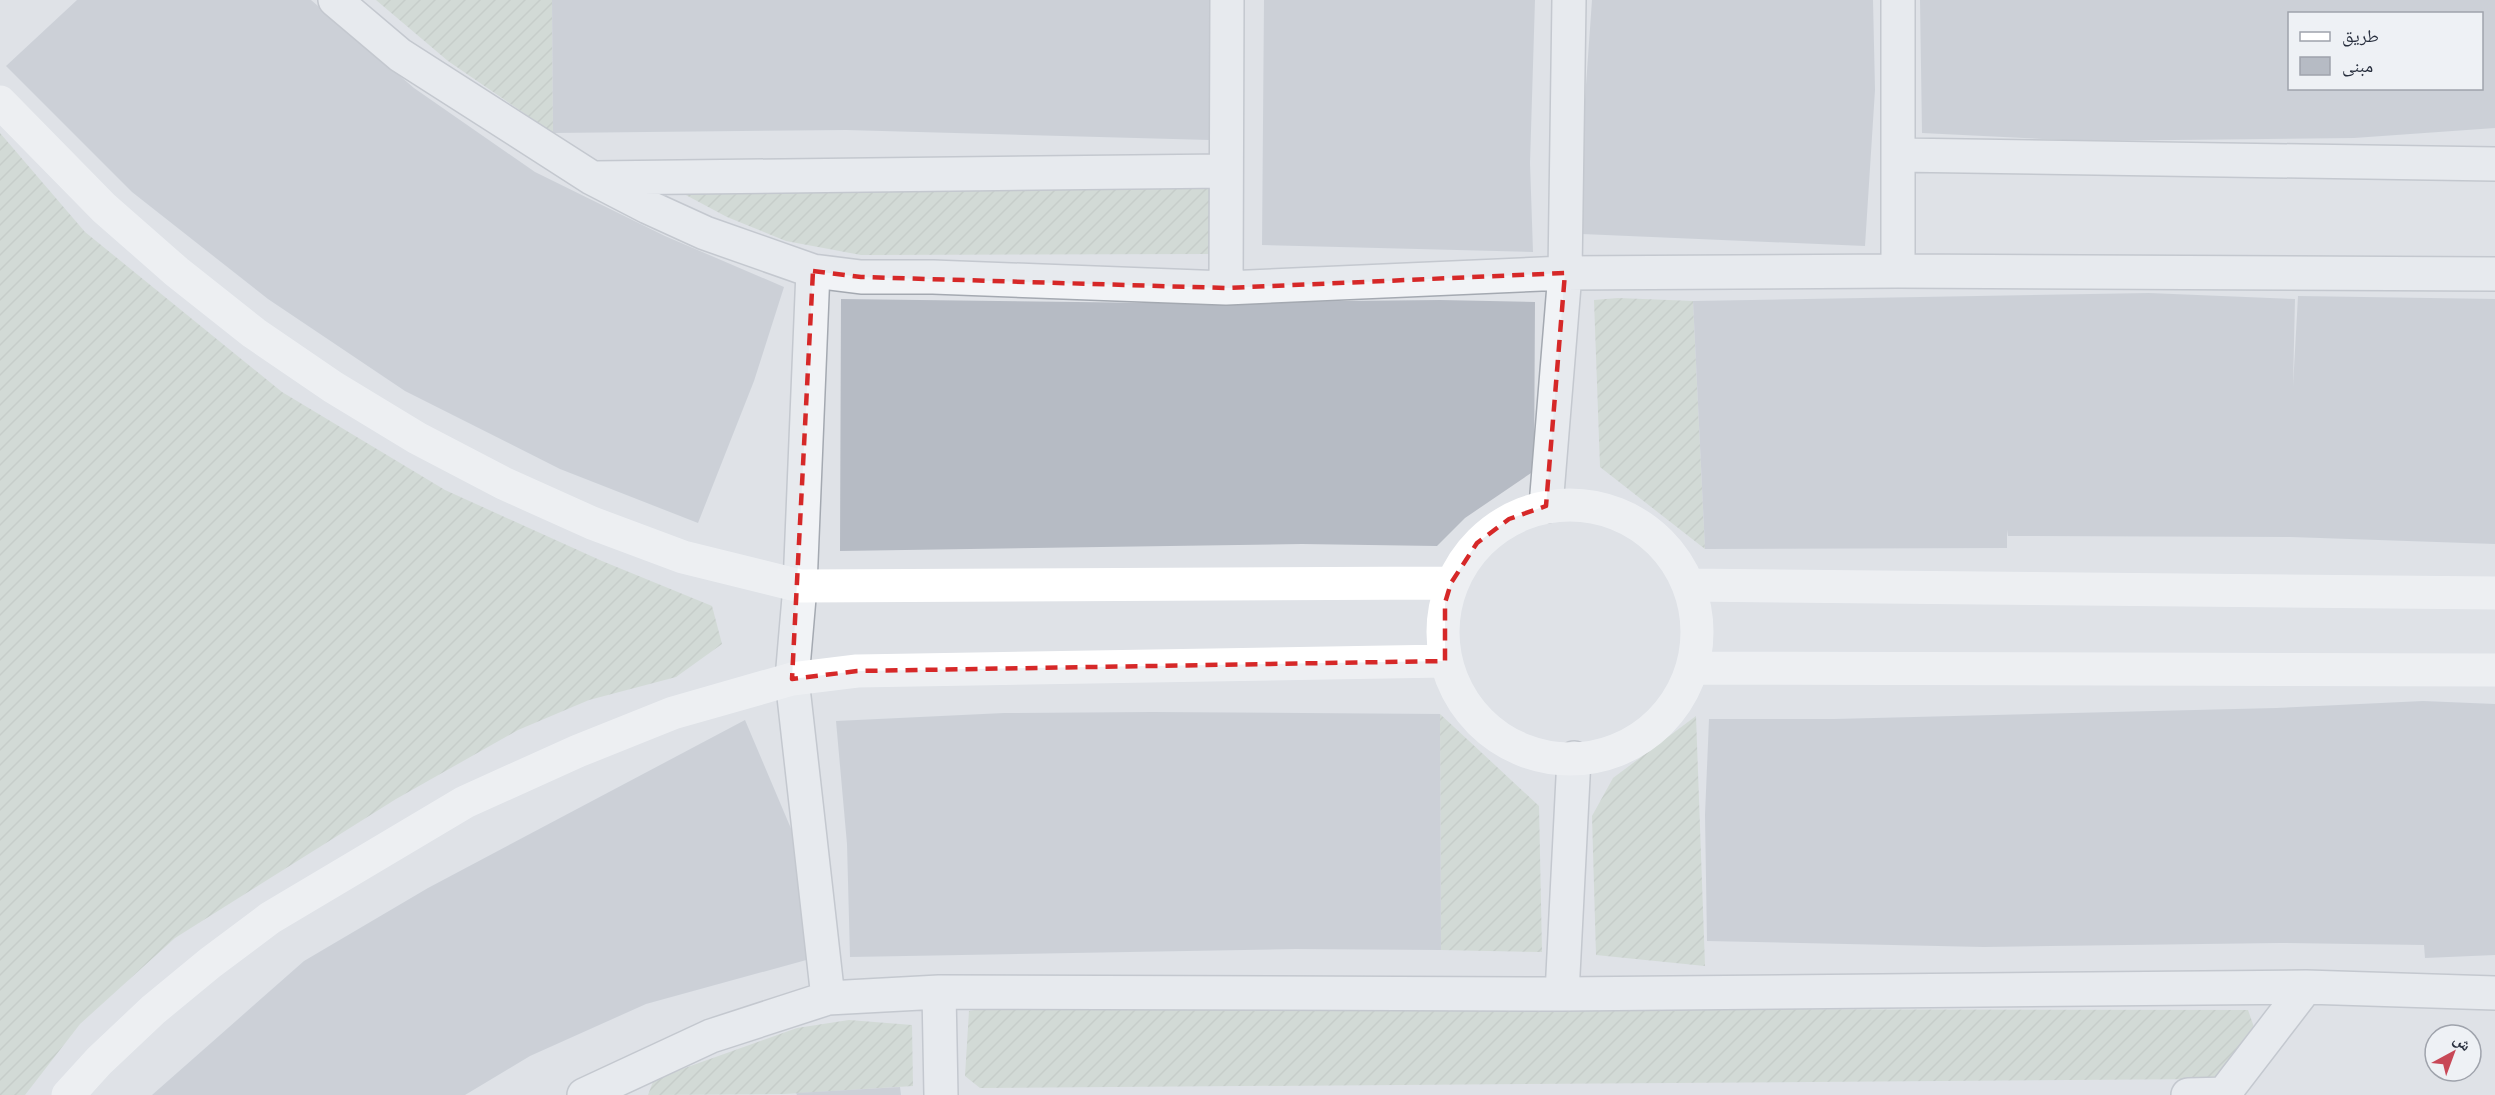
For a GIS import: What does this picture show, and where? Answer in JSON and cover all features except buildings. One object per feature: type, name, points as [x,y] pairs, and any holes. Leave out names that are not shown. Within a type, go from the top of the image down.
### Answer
[{"type":"street","points":[[335,0],[400,55],[592,178],[705,233],[813,271],[861,277],[933,277],[1226,288],[1565,273],[1898,271],[2495,274]]},
{"type":"street","points":[[1226,288],[1227,0]]},
{"type":"street","points":[[1546,506],[1565,273],[1569,0]]},
{"type":"street","points":[[1898,0],[1898,271]]},
{"type":"street","points":[[0,102],[104,208],[177,272],[254,333],[343,393],[417,438],[503,483],[592,523],[683,557],[800,586],[1451,583]]},
{"type":"street","points":[[1898,155],[2495,164]]},
{"type":"street","points":[[592,178],[1226,171]]},
{"type":"street","points":[[813,271],[800,586],[792,679],[828,998]]},
{"type":"street","points":[[1590,505],[1631,519],[1666,547],[1689,585],[1698,626],[1693,668],[1678,702],[1652,730],[1621,750],[1574,758],[1547,758],[1512,746],[1482,725],[1459,696],[1445,661],[1442,632],[1445,603],[1451,583],[1477,543],[1509,519],[1546,506],[1590,505]]},
{"type":"street","points":[[1689,585],[2495,593]]},
{"type":"street","points":[[68,1095],[99,1061],[153,1010],[270,918],[465,802],[578,751],[673,713],[792,679],[857,671],[1445,661]]},
{"type":"street","points":[[1693,668],[2495,670]]},
{"type":"street","points":[[1562,994],[1574,758]]},
{"type":"street","points":[[2188,1095],[2224,1094],[2306,987]]},
{"type":"street","points":[[584,1095],[615,1087],[711,1036],[828,998],[939,992],[1562,994],[2306,987],[2495,993]]},
{"type":"street","points":[[939,992],[941,1095]]},
{"type":"highlighted area","points":[[813,271],[861,277],[1226,288],[1565,273],[1546,506],[1509,519],[1477,543],[1451,583],[1445,603],[1445,661],[857,671],[792,679]]},
{"type":"green space","points":[[376,0],[552,0],[553,133],[448,61]]},
{"type":"green space","points":[[0,133],[85,232],[282,392],[445,490],[602,561],[712,606],[722,644],[676,677],[589,700],[518,730],[396,799],[175,938],[80,1024],[25,1095],[0,1095]]},
{"type":"green space","points":[[1213,179],[1215,224],[1209,254],[861,255],[786,241],[727,217],[669,186]]},
{"type":"green space","points":[[1618,298],[1693,301],[1705,549],[1600,467],[1594,300]]},
{"type":"green space","points":[[1440,714],[1539,806],[1542,952],[1441,950]]},
{"type":"green space","points":[[1696,716],[1705,966],[1596,955],[1592,816],[1613,778]]},
{"type":"green space","points":[[986,1008],[2248,1010],[2255,1030],[2237,1057],[2212,1079],[980,1088],[965,1076],[969,1011]]},
{"type":"green space","points":[[849,1020],[912,1025],[913,1086],[785,1094],[648,1095],[654,1079],[797,1028]]}]
